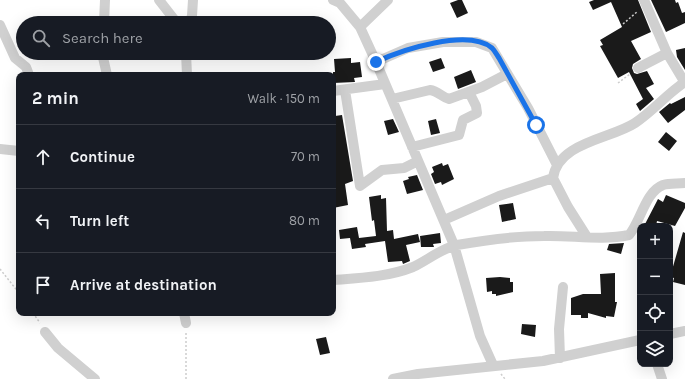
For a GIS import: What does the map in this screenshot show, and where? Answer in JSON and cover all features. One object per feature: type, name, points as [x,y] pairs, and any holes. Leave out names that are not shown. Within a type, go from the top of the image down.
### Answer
[{"type":"street","points":[[105,16],[106,0]]},
{"type":"street","points":[[159,0],[172,16]]},
{"type":"street","points":[[191,16],[193,0]]},
{"type":"street","points":[[333,0],[345,8],[360,27],[376,62],[454,245],[480,336],[493,365]]},
{"type":"street","points":[[360,27],[388,0]]},
{"type":"street","points":[[587,237],[568,207],[553,178],[557,165],[567,153],[635,123],[685,83],[667,53],[645,3]]},
{"type":"street","points":[[0,25],[16,59]]},
{"type":"street","points":[[376,62],[408,48],[423,45],[461,41],[476,42],[492,48],[540,131],[557,165]]},
{"type":"street","points":[[638,68],[667,53]]},
{"type":"street","points":[[17,60],[26,67],[28,72]]},
{"type":"street","points":[[104,60],[106,72]]},
{"type":"street","points":[[186,60],[187,72]]},
{"type":"street","points":[[392,99],[430,90],[436,91],[445,98],[450,99],[469,92],[507,74]]},
{"type":"street","points":[[336,91],[385,84]]},
{"type":"street","points":[[345,90],[360,186],[382,170],[404,168],[418,161]]},
{"type":"street","points":[[412,147],[459,135],[463,120],[477,113],[476,106],[469,92]]},
{"type":"street","points":[[0,149],[16,151]]},
{"type":"street","points":[[444,220],[499,196],[553,178]]},
{"type":"street","points":[[336,280],[378,276],[398,272],[427,260],[454,245],[520,237],[587,237],[629,235],[635,227],[651,195],[657,188],[664,184],[685,183]]},
{"type":"street","points":[[560,358],[559,329],[563,287]]},
{"type":"street","points":[[185,316],[186,323]]},
{"type":"street","points":[[673,333],[685,330]]},
{"type":"street","points":[[45,332],[58,348],[95,379]]},
{"type":"street","points":[[393,379],[493,365],[560,358],[637,341]]},
{"type":"street","points":[[658,367],[662,379]]},
{"type":"path","points":[[623,24],[645,3]]},
{"type":"path","points":[[618,83],[638,68]]},
{"type":"path","points":[[0,268],[16,289]]},
{"type":"path","points":[[35,316],[45,332]]},
{"type":"path","points":[[186,323],[188,350],[186,379]]},
{"type":"building","points":[[462,0],[468,13],[457,18],[450,3]]},
{"type":"building","points":[[594,0],[638,0],[651,32],[631,41],[641,59],[633,64],[632,68],[634,73],[637,74],[647,71],[654,84],[646,88],[654,99],[640,111],[636,104],[643,99],[629,72],[618,78],[600,46],[603,45],[600,40],[622,27],[611,2],[593,10],[589,2]]},
{"type":"building","points":[[651,0],[675,0],[676,3],[678,2],[682,13],[685,12],[685,23],[666,32]]},
{"type":"building","points":[[685,48],[685,70],[677,57],[676,50]]},
{"type":"building","points":[[351,58],[351,63],[360,62],[362,77],[354,78],[355,82],[336,83],[334,60]]},
{"type":"building","points":[[441,58],[445,68],[433,72],[429,62]]},
{"type":"building","points":[[471,70],[476,82],[458,89],[454,77]]},
{"type":"building","points":[[685,97],[685,110],[668,123],[659,112],[670,103],[671,104]]},
{"type":"building","points":[[342,115],[353,181],[345,184],[348,205],[336,207],[336,122],[336,116]]},
{"type":"building","points":[[393,119],[399,132],[388,135],[384,121]]},
{"type":"building","points":[[436,119],[440,133],[431,135],[428,121]]},
{"type":"building","points":[[666,132],[677,141],[669,151],[658,142]]},
{"type":"building","points":[[442,163],[443,166],[448,164],[454,179],[442,185],[441,182],[435,184],[431,174],[434,172],[432,167]]},
{"type":"building","points":[[417,175],[423,190],[407,194],[403,181],[409,179],[408,177]]},
{"type":"building","points":[[381,195],[381,199],[386,198],[387,231],[393,230],[394,239],[418,234],[420,242],[406,245],[410,261],[403,264],[402,261],[388,262],[385,241],[365,244],[366,247],[352,249],[350,238],[340,239],[339,230],[357,227],[359,238],[376,236],[374,220],[372,221],[369,197]]},
{"type":"building","points":[[666,195],[685,203],[685,208],[675,226],[673,225],[673,223],[657,221],[657,223],[646,223],[658,199],[663,202]]},
{"type":"building","points":[[513,203],[516,219],[502,222],[499,205]]},
{"type":"building","points":[[683,232],[685,233],[685,285],[673,282],[673,267]]},
{"type":"building","points":[[440,233],[441,243],[433,244],[434,247],[421,247],[420,236]]},
{"type":"building","points":[[624,243],[621,254],[607,250],[609,244]]},
{"type":"building","points":[[615,273],[615,302],[617,302],[614,317],[606,316],[606,318],[588,313],[588,318],[581,318],[581,315],[571,315],[571,298],[583,294],[601,294],[600,274]]},
{"type":"building","points":[[486,278],[510,278],[510,282],[513,282],[513,292],[496,296],[496,294],[492,294],[492,291],[487,292]]},
{"type":"building","points":[[522,324],[536,325],[535,337],[521,334]]},
{"type":"building","points":[[326,337],[330,353],[320,355],[316,339]]},
{"type":"route","points":[[376,62],[408,48],[423,45],[461,41],[483,43],[492,48],[499,58],[528,108],[536,125]]}]
